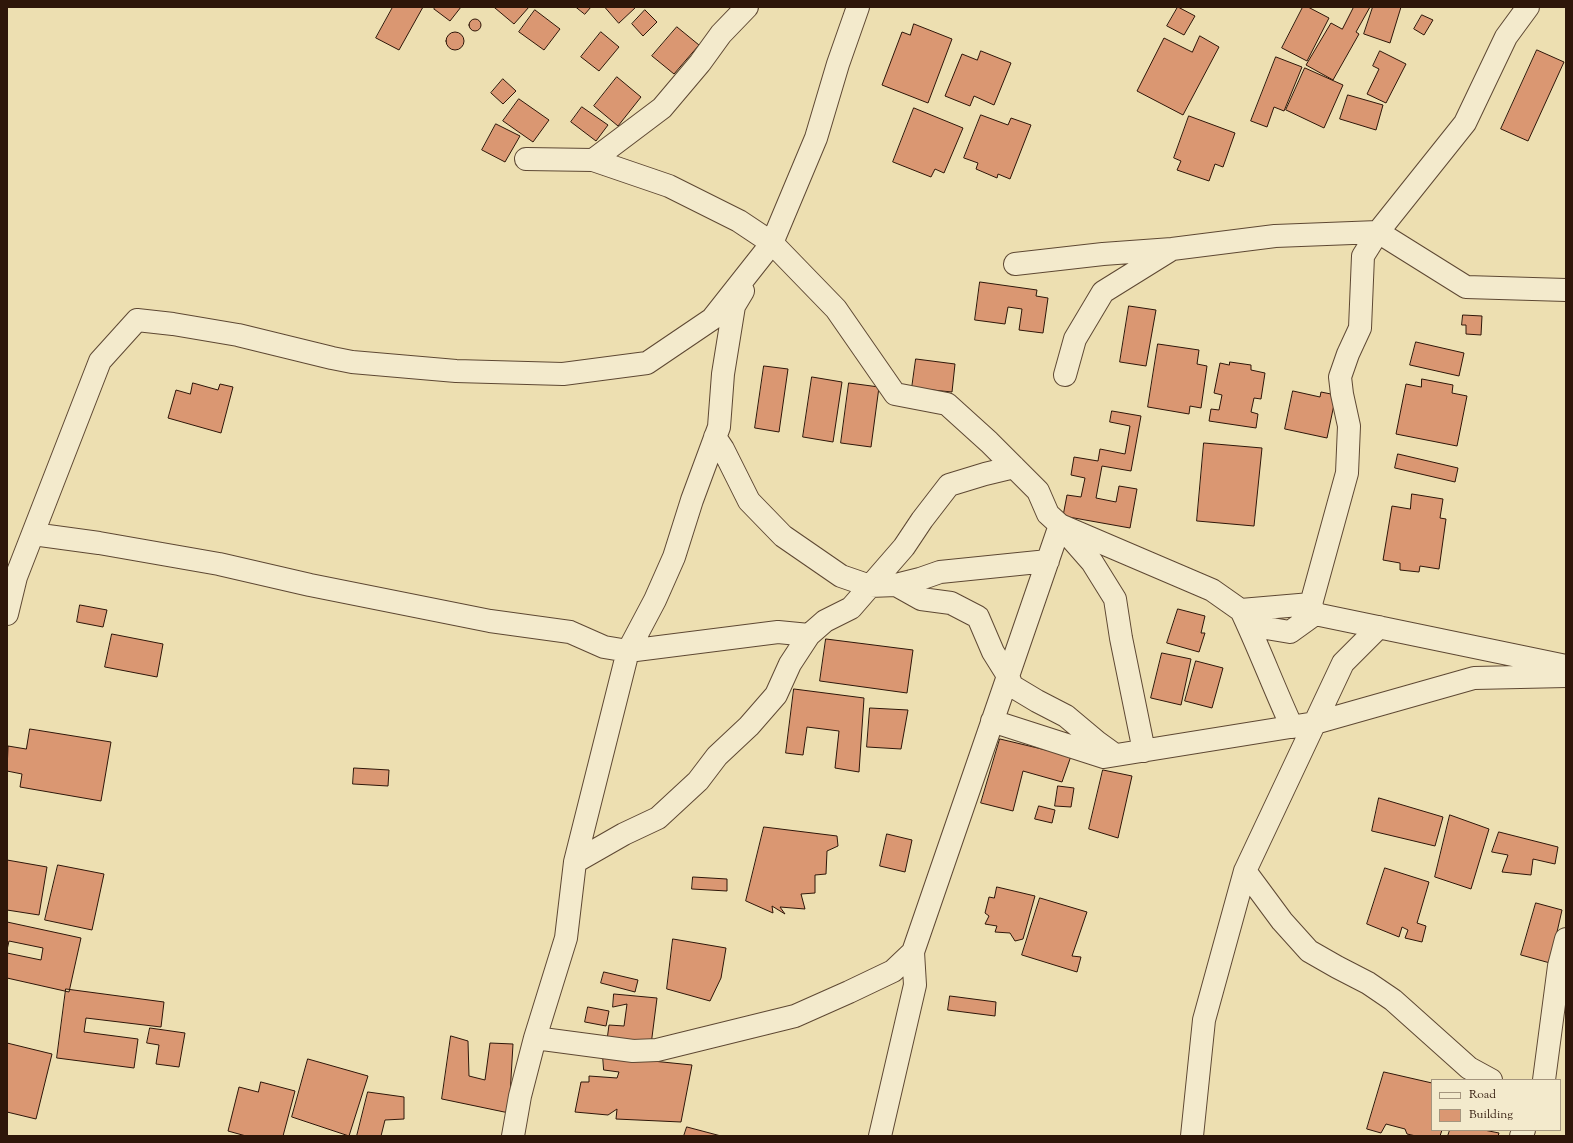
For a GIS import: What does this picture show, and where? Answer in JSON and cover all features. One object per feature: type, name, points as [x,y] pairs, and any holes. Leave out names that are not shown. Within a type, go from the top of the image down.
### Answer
[{"type":"street","points":[[593,160],[662,108],[700,63],[721,34],[747,7]]},
{"type":"street","points":[[514,1136],[520,1096],[535,1038],[566,938],[575,862],[628,651],[656,600],[674,556],[719,427],[723,374],[734,306],[772,243],[816,138],[838,64],[858,7]]},
{"type":"street","points":[[1313,609],[1347,473],[1349,426],[1340,377],[1348,354],[1360,328],[1363,256],[1378,232],[1466,123],[1506,38],[1528,7]]},
{"type":"street","points":[[526,159],[593,160],[669,186],[739,221],[772,243],[836,309],[895,394],[947,404],[989,442],[1038,492],[1048,514],[1060,525],[1092,562],[1116,598],[1123,645],[1144,751]]},
{"type":"street","points":[[1015,264],[1103,254],[1172,249],[1275,236],[1378,232],[1466,287],[1566,290]]},
{"type":"street","points":[[7,614],[16,578],[100,361],[136,320],[173,324],[238,335],[352,362],[456,371],[563,374],[647,363],[712,319],[772,243]]},
{"type":"street","points":[[1065,376],[1075,339],[1103,292],[1172,249]]},
{"type":"street","points":[[715,437],[723,449],[749,501],[782,536],[841,576],[870,586],[896,585],[940,572],[1048,561]]},
{"type":"street","points":[[575,862],[624,834],[658,818],[698,781],[717,756],[749,726],[776,695],[790,664],[809,635],[824,621],[851,608],[904,547],[922,520],[949,485],[1014,467]]},
{"type":"street","points":[[880,1136],[916,985],[913,952],[1060,525]]},
{"type":"street","points":[[1060,525],[1212,590],[1240,610],[1292,726]]},
{"type":"street","points":[[33,534],[99,543],[219,564],[310,585],[490,621],[570,632],[604,647],[628,651],[778,632],[809,635]]},
{"type":"street","points":[[896,585],[922,599],[951,603],[978,617],[993,652],[1008,676],[1012,686],[1036,701],[1066,716],[1116,756]]},
{"type":"street","points":[[1240,610],[1313,609],[1379,627],[1566,666]]},
{"type":"street","points":[[1192,1136],[1204,1020],[1245,871],[1343,663],[1379,627]]},
{"type":"street","points":[[992,721],[1104,758],[1315,723],[1474,678],[1566,676]]},
{"type":"street","points":[[1245,871],[1282,921],[1309,950],[1368,983],[1393,1000],[1469,1068],[1489,1079]]},
{"type":"street","points":[[1544,1079],[1559,966],[1566,939]]},
{"type":"street","points":[[535,1038],[633,1051],[657,1050],[795,1016],[893,971],[913,952]]},
{"type":"building","points":[[393,7],[423,7],[399,50],[376,38]]},
{"type":"building","points":[[436,7],[461,7],[450,21],[434,9]]},
{"type":"building","points":[[529,7],[514,24],[495,8]]},
{"type":"building","points":[[576,7],[591,7],[585,14]]},
{"type":"building","points":[[605,7],[636,7],[619,23]]},
{"type":"building","points":[[1178,7],[1195,16],[1184,35],[1167,26]]},
{"type":"building","points":[[1303,7],[1308,7],[1329,18],[1307,61],[1282,48]]},
{"type":"building","points":[[1354,7],[1370,7],[1356,32],[1359,34],[1333,80],[1306,65],[1331,23],[1342,29]]},
{"type":"building","points":[[1373,7],[1401,7],[1390,43],[1364,34]]},
{"type":"building","points":[[535,10],[560,29],[544,50],[519,32]]},
{"type":"building","points":[[645,10],[657,22],[643,36],[632,24]]},
{"type":"building","points":[[1422,15],[1433,20],[1424,35],[1414,29]]},
{"type":"building","points":[[473,19],[477,19],[481,25],[477,31],[473,31],[469,27],[469,23]]},
{"type":"building","points":[[914,24],[952,39],[928,103],[882,85],[902,32],[910,35]]},
{"type":"building","points":[[677,27],[699,45],[674,74],[652,56]]},
{"type":"building","points":[[455,32],[461,35],[464,41],[461,47],[455,50],[449,47],[446,41],[449,35]]},
{"type":"building","points":[[601,32],[619,47],[599,71],[581,57]]},
{"type":"building","points":[[1200,36],[1219,47],[1183,115],[1137,91],[1164,38],[1192,52]]},
{"type":"building","points":[[1537,50],[1564,62],[1528,141],[1501,129]]},
{"type":"building","points":[[981,51],[1011,63],[994,105],[974,96],[970,106],[945,96],[962,54],[977,60]]},
{"type":"building","points":[[1380,51],[1406,64],[1386,103],[1367,94],[1379,69],[1373,66]]},
{"type":"building","points":[[1276,57],[1302,67],[1284,111],[1274,107],[1267,127],[1251,121]]},
{"type":"building","points":[[1305,68],[1343,85],[1324,128],[1286,110]]},
{"type":"building","points":[[617,77],[641,97],[618,126],[594,106]]},
{"type":"building","points":[[503,79],[516,91],[503,104],[491,93]]},
{"type":"building","points":[[1348,95],[1383,105],[1376,130],[1340,119]]},
{"type":"building","points":[[519,99],[549,120],[533,142],[503,121]]},
{"type":"building","points":[[582,107],[608,125],[596,141],[571,122]]},
{"type":"building","points":[[914,108],[963,128],[944,173],[935,169],[931,177],[893,162]]},
{"type":"building","points":[[981,115],[1008,125],[1011,118],[1031,125],[1010,179],[998,174],[997,178],[976,169],[978,163],[964,158]]},
{"type":"building","points":[[1189,116],[1235,133],[1223,167],[1215,164],[1209,181],[1177,170],[1181,161],[1174,158]]},
{"type":"building","points":[[496,124],[520,136],[505,162],[482,150]]},
{"type":"building","points":[[980,282],[1037,290],[1036,296],[1048,298],[1043,333],[1019,330],[1022,309],[1008,307],[1005,324],[975,320]]},
{"type":"building","points":[[1129,306],[1156,310],[1146,366],[1120,362]]},
{"type":"building","points":[[1463,315],[1482,316],[1481,335],[1466,334],[1466,325],[1462,325]]},
{"type":"building","points":[[1416,342],[1464,353],[1459,376],[1410,365]]},
{"type":"building","points":[[1158,344],[1199,350],[1197,364],[1207,366],[1201,408],[1190,406],[1189,414],[1148,407]]},
{"type":"building","points":[[916,359],[955,364],[952,392],[912,388]]},
{"type":"building","points":[[1230,362],[1251,365],[1251,370],[1265,373],[1261,399],[1254,398],[1251,412],[1258,414],[1256,428],[1209,421],[1211,409],[1219,410],[1222,395],[1214,393],[1220,363],[1229,365]]},
{"type":"building","points":[[764,366],[788,369],[779,432],[755,428]]},
{"type":"building","points":[[812,377],[842,382],[833,442],[803,437]]},
{"type":"building","points":[[1422,379],[1453,385],[1452,393],[1467,396],[1457,446],[1396,434],[1406,384],[1421,387]]},
{"type":"building","points":[[193,383],[218,390],[220,384],[233,387],[221,433],[168,418],[176,390],[190,394]]},
{"type":"building","points":[[849,383],[879,387],[871,447],[841,443]]},
{"type":"building","points":[[1293,391],[1320,397],[1321,392],[1336,395],[1327,438],[1285,429]]},
{"type":"building","points":[[1112,411],[1141,416],[1131,471],[1102,466],[1096,498],[1116,502],[1119,486],[1137,489],[1130,528],[1063,516],[1067,495],[1081,497],[1085,478],[1071,475],[1074,457],[1098,461],[1100,449],[1125,454],[1130,426],[1110,422]]},
{"type":"building","points":[[1204,443],[1262,448],[1254,526],[1197,521]]},
{"type":"building","points":[[1398,454],[1458,468],[1455,482],[1395,468]]},
{"type":"building","points":[[1412,494],[1443,499],[1440,518],[1446,519],[1439,569],[1420,566],[1419,572],[1400,570],[1400,563],[1383,560],[1392,506],[1410,509]]},
{"type":"building","points":[[80,605],[107,610],[103,627],[77,622]]},
{"type":"building","points":[[1178,609],[1205,616],[1201,633],[1205,633],[1199,652],[1167,643]]},
{"type":"building","points":[[112,634],[163,644],[157,677],[105,667]]},
{"type":"building","points":[[826,639],[913,650],[907,693],[820,681]]},
{"type":"building","points":[[1162,653],[1191,659],[1181,705],[1151,698]]},
{"type":"building","points":[[1196,661],[1223,668],[1212,708],[1185,701]]},
{"type":"building","points":[[794,689],[864,698],[859,772],[835,768],[839,731],[807,727],[803,755],[786,753]]},
{"type":"building","points":[[870,708],[908,710],[901,749],[867,747]]},
{"type":"building","points":[[30,729],[111,742],[101,801],[20,787],[22,774],[7,771],[8,746],[26,749]]},
{"type":"building","points":[[1000,739],[1071,756],[1062,782],[1023,771],[1013,811],[981,803]]},
{"type":"building","points":[[354,768],[389,770],[388,786],[353,784]]},
{"type":"building","points":[[1103,770],[1132,776],[1118,838],[1089,829]]},
{"type":"building","points":[[1058,786],[1074,788],[1071,807],[1055,806]]},
{"type":"building","points":[[1379,798],[1443,817],[1435,846],[1372,831]]},
{"type":"building","points":[[1039,806],[1055,810],[1052,823],[1035,819]]},
{"type":"building","points":[[1450,815],[1489,829],[1471,889],[1435,877]]},
{"type":"building","points":[[764,827],[837,836],[838,846],[827,851],[826,874],[815,875],[815,893],[801,894],[805,909],[780,907],[785,914],[772,906],[773,913],[746,901]]},
{"type":"building","points":[[1499,832],[1558,847],[1555,864],[1533,859],[1531,875],[1502,872],[1508,855],[1492,852]]},
{"type":"building","points":[[887,834],[912,840],[905,872],[880,866]]},
{"type":"building","points":[[7,860],[47,867],[39,915],[7,910]]},
{"type":"building","points":[[58,865],[104,874],[92,930],[45,920]]},
{"type":"building","points":[[1385,868],[1429,882],[1417,923],[1426,926],[1422,942],[1405,938],[1408,930],[1402,927],[1399,937],[1367,924]]},
{"type":"building","points":[[693,877],[727,879],[727,891],[692,889]]},
{"type":"building","points":[[997,887],[1035,896],[1023,939],[1015,941],[1010,933],[995,932],[997,926],[985,924],[989,916],[985,913],[989,897],[994,898]]},
{"type":"building","points":[[1040,898],[1087,912],[1072,956],[1081,957],[1077,972],[1022,955]]},
{"type":"building","points":[[1536,903],[1562,910],[1550,963],[1521,955]]},
{"type":"building","points":[[7,922],[81,938],[69,992],[7,978],[7,953],[41,960],[43,948],[9,941],[7,950]]},
{"type":"building","points":[[673,939],[726,948],[721,978],[710,1001],[667,989]]},
{"type":"building","points":[[604,972],[638,980],[635,992],[601,983]]},
{"type":"building","points":[[66,989],[164,1002],[161,1027],[86,1018],[84,1032],[138,1039],[134,1068],[57,1058]]},
{"type":"building","points":[[614,994],[657,998],[651,1045],[607,1040],[609,1025],[624,1026],[627,1004],[613,1007]]},
{"type":"building","points":[[950,996],[996,1002],[995,1016],[948,1010]]},
{"type":"building","points":[[588,1007],[609,1011],[606,1026],[585,1022]]},
{"type":"building","points":[[150,1028],[185,1033],[179,1067],[156,1064],[159,1045],[147,1043]]},
{"type":"building","points":[[451,1036],[468,1041],[469,1076],[485,1080],[490,1043],[513,1044],[509,1113],[442,1099]]},
{"type":"building","points":[[7,1043],[52,1054],[36,1119],[7,1112]]},
{"type":"building","points":[[603,1056],[692,1065],[681,1122],[616,1119],[617,1109],[608,1115],[575,1112],[581,1082],[589,1082],[589,1076],[617,1078],[619,1072],[604,1070]]},
{"type":"building","points":[[308,1059],[368,1076],[349,1136],[292,1117]]},
{"type":"building","points":[[1384,1072],[1431,1083],[1431,1131],[1442,1131],[1440,1136],[1416,1136],[1407,1134],[1405,1129],[1386,1124],[1381,1133],[1367,1129]]},
{"type":"building","points":[[261,1082],[295,1091],[283,1136],[246,1136],[228,1131],[239,1087],[258,1092]]},
{"type":"building","points":[[368,1092],[404,1097],[404,1119],[385,1120],[381,1136],[357,1136]]},
{"type":"building","points":[[687,1127],[721,1136],[684,1136]]},
{"type":"building","points":[[1450,1131],[1489,1131],[1499,1133],[1498,1136],[1448,1136]]}]
